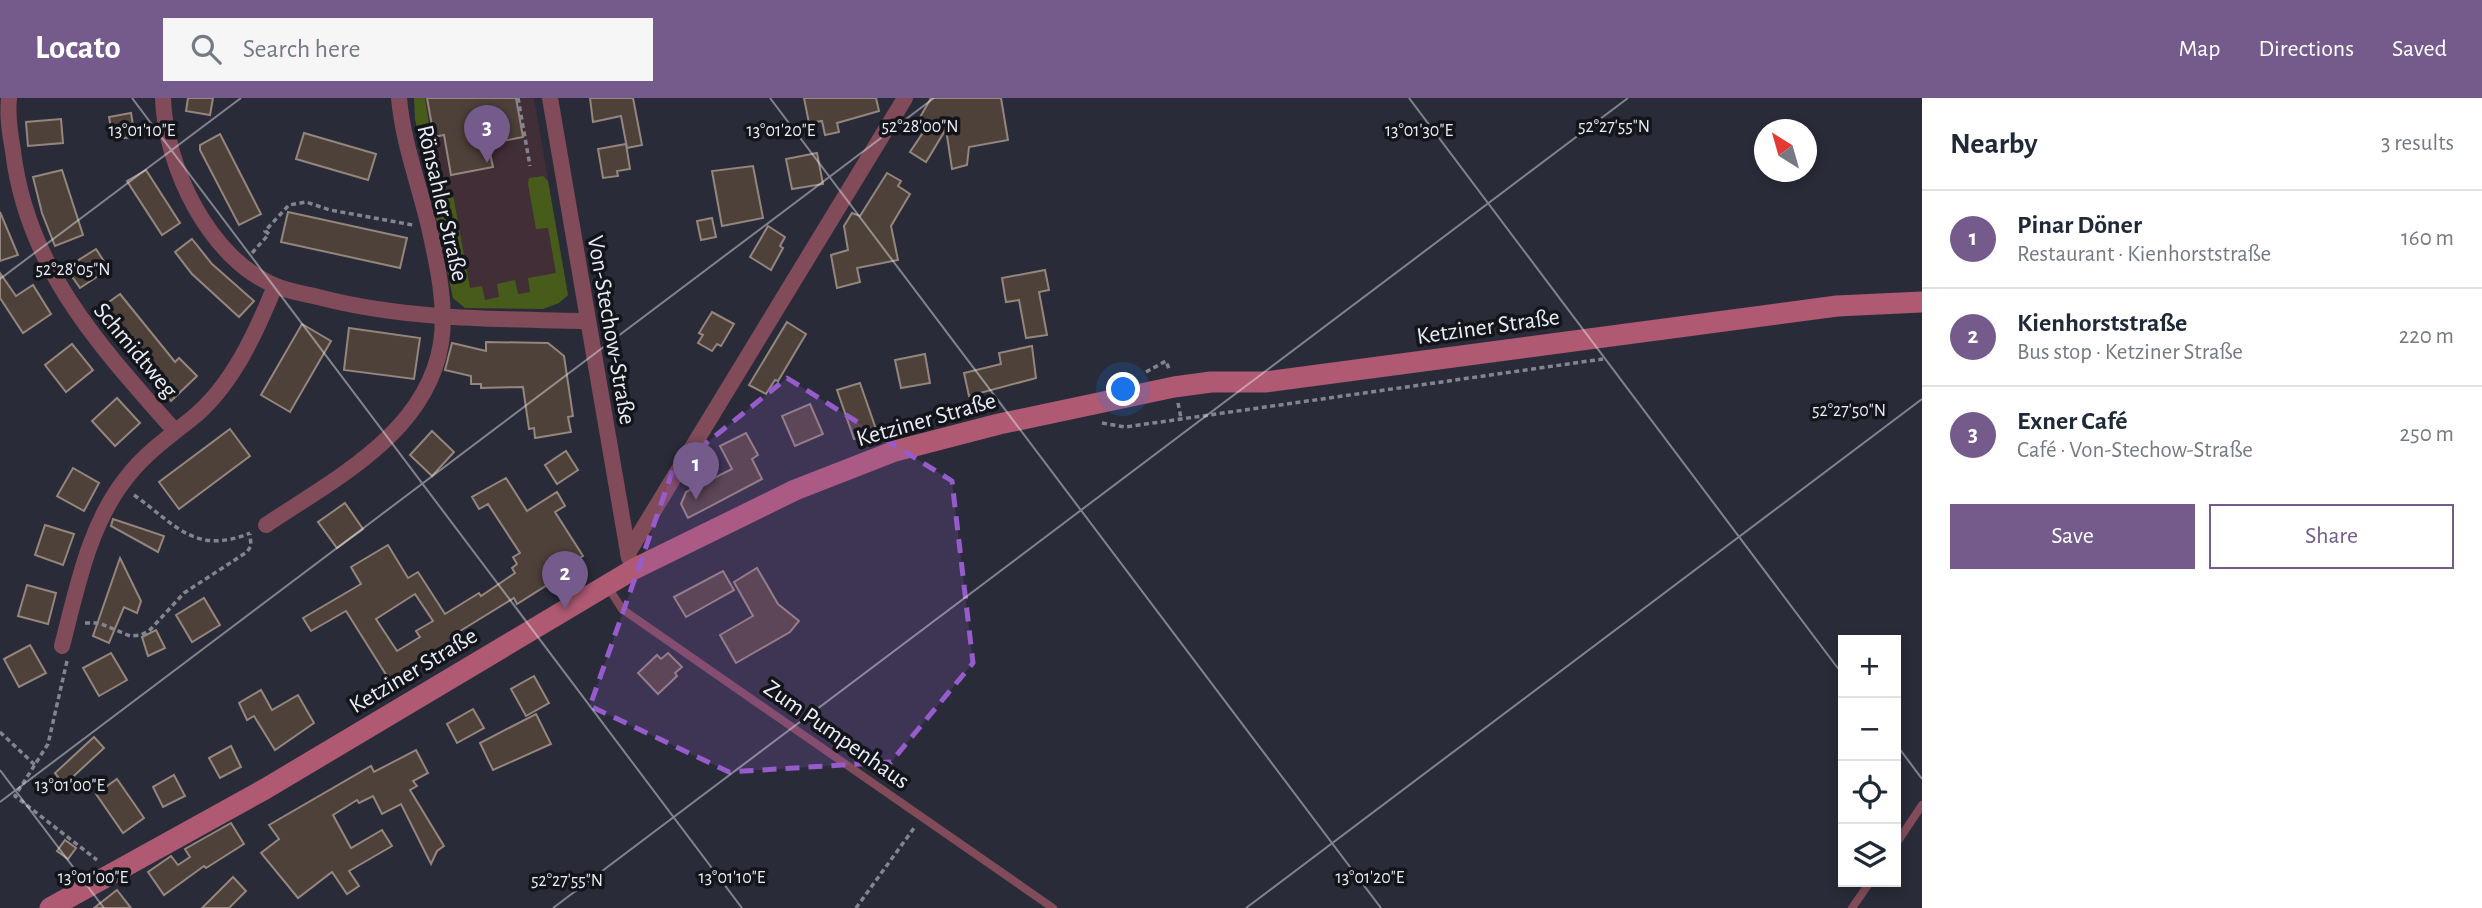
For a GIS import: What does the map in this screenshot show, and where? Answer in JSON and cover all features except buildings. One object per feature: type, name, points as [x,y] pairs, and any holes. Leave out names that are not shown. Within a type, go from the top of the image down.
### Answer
[{"type":"street","name":"Schmidtweg","points":[[9,98],[8,111],[17,188],[40,252],[67,301],[104,350],[174,430]]},
{"type":"street","points":[[163,98],[166,131],[176,167],[192,203],[217,239],[243,264],[275,286],[357,307],[442,318],[587,321]]},
{"type":"street","name":"Rönsahler Straße","points":[[266,525],[369,454],[408,417],[434,371],[442,343],[442,318],[429,228],[404,140],[398,98]]},
{"type":"street","name":"Von-Stechow-Straße","points":[[550,98],[631,561]]},
{"type":"street","points":[[631,561],[905,98]]},
{"type":"street","points":[[62,646],[99,522],[121,485],[149,452],[174,430],[191,420],[222,386],[259,324],[275,286]]},
{"type":"street","name":"Ketziner Straße","points":[[50,908],[265,789],[606,585],[631,561],[795,490],[895,451],[999,424],[1186,385],[1265,382],[1836,306],[1922,302]]},
{"type":"lane","name":"Zum Pumpenhaus","points":[[606,585],[622,609],[1052,908]]},
{"type":"lane","points":[[1901,836],[1922,805]]},
{"type":"lane","points":[[1852,908],[1867,887]]},
{"type":"path","points":[[518,98],[530,166]]},
{"type":"path","points":[[243,264],[269,234],[265,231],[289,205],[306,202],[330,210],[429,228]]},
{"type":"path","points":[[1091,406],[1094,416],[1104,425],[1125,427],[1609,358]]},
{"type":"path","points":[[121,485],[193,538],[223,542],[250,534],[266,525]]},
{"type":"path","points":[[69,619],[99,623],[130,636],[141,635],[149,631],[184,593],[247,552],[250,534]]},
{"type":"path","points":[[62,646],[67,659],[48,744],[15,796],[114,873]]},
{"type":"path","points":[[0,732],[36,766]]},
{"type":"path","points":[[856,908],[922,817]]},
{"type":"highlighted area","points":[[787,378],[952,481],[973,663],[891,762],[729,772],[590,706],[673,470]]},
{"type":"shaded area","points":[[415,98],[534,98],[568,295],[559,303],[543,309],[465,308],[453,298],[415,119]]},
{"type":"green space","points":[[414,98],[425,98],[439,190],[452,189],[470,288],[482,286],[485,300],[499,297],[497,284],[515,280],[518,294],[530,292],[528,278],[556,273],[548,228],[536,229],[528,184],[529,178],[543,176],[548,181],[568,295],[559,303],[543,309],[465,308],[453,298],[415,119]]},
{"type":"place","name":"Exner Café","points":[[487,163]]},
{"type":"place","name":"Pinar Döner","points":[[696,500]]},
{"type":"place","name":"Kienhorststraße","points":[[565,609]]}]
